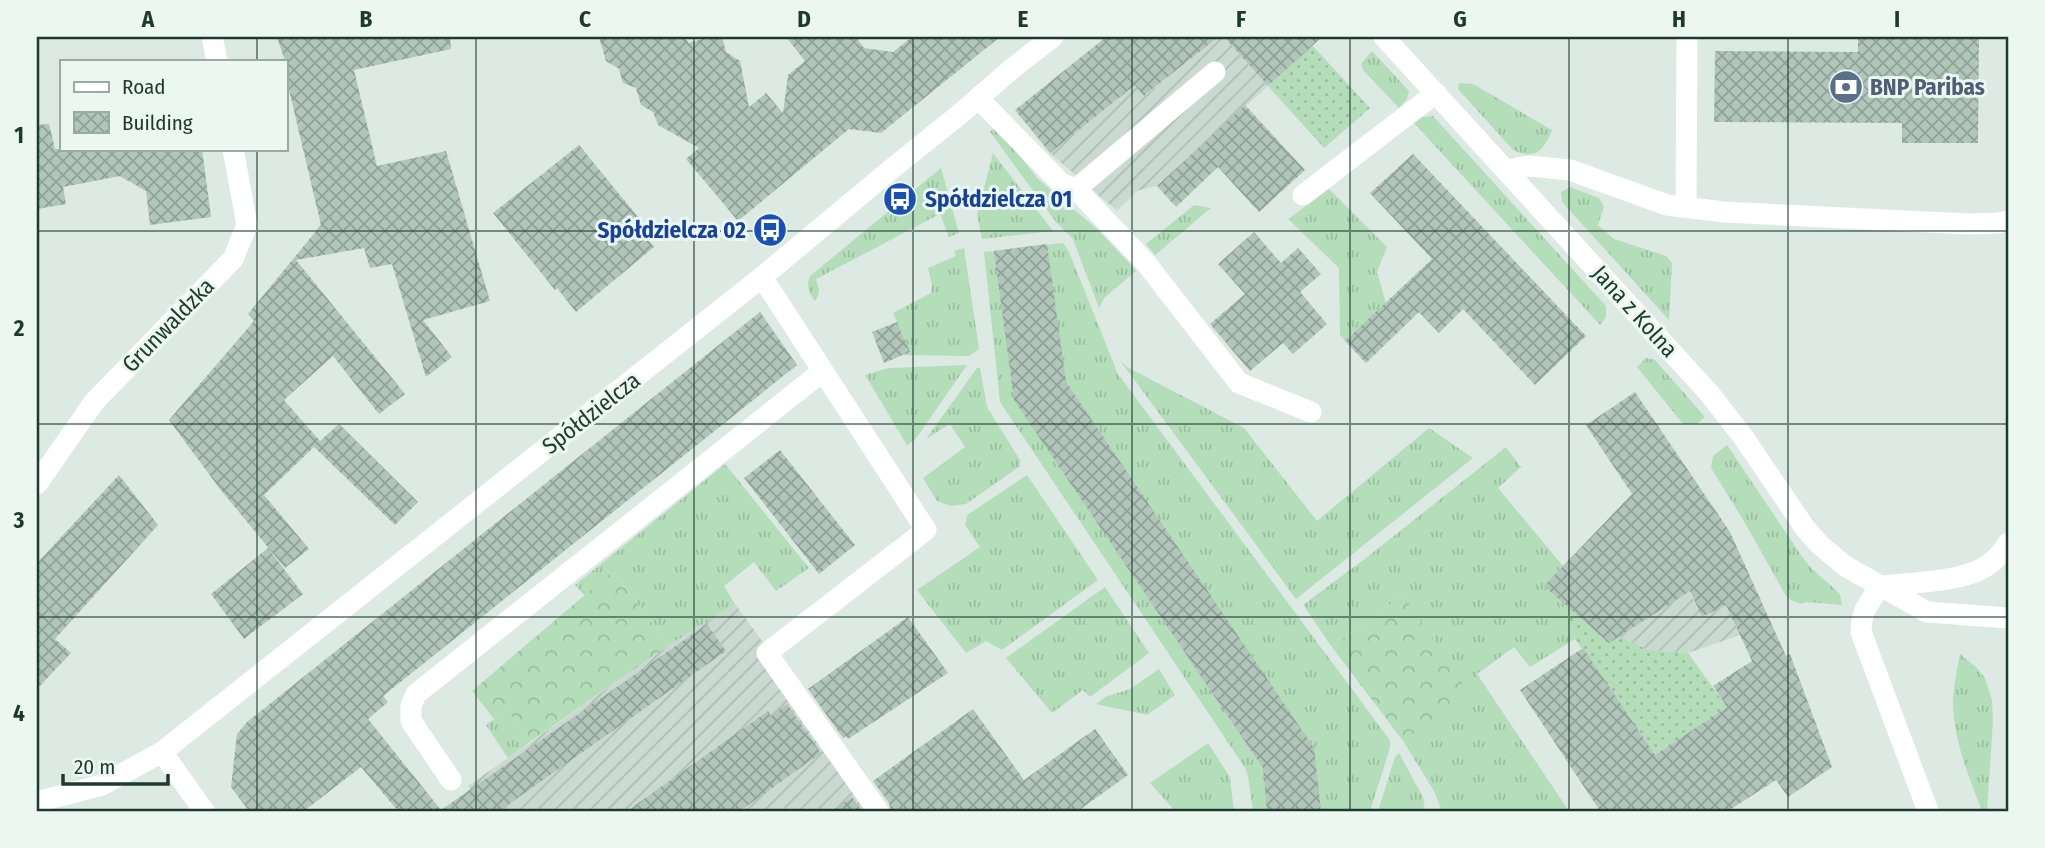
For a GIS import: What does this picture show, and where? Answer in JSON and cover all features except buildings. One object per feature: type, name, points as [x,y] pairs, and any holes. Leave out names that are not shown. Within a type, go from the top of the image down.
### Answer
[{"type":"street","points":[[212,37],[217,60]]},
{"type":"street","name":"Spółdzielcza","points":[[1014,67],[1041,37]]},
{"type":"street","name":"Spółdzielcza","points":[[37,802],[102,785],[162,752],[762,277],[1053,37]]},
{"type":"street","name":"Jana z Kolna","points":[[1384,37],[1709,393],[1819,544],[1845,566],[1927,612],[2008,618]]},
{"type":"street","points":[[1686,207],[1687,37]]},
{"type":"street","points":[[1076,190],[1215,72]]},
{"type":"street","points":[[1303,195],[1436,93]]},
{"type":"street","points":[[978,97],[1062,184],[1076,190],[1146,263],[1239,383],[1311,412]]},
{"type":"street","name":"Grunwaldzka","points":[[37,484],[94,402],[233,259],[247,226],[233,150]]},
{"type":"street","points":[[1507,170],[1529,166],[1570,170],[1667,205],[1724,212],[1969,225],[2008,221]]},
{"type":"street","points":[[762,277],[926,530],[766,653],[878,811]]},
{"type":"street","points":[[451,780],[411,721],[411,706],[416,694],[823,371]]},
{"type":"street","points":[[1928,811],[1861,632],[1861,619],[1880,586],[1952,578],[1982,569],[1994,560],[2008,543]]},
{"type":"street","points":[[162,752],[204,811]]},
{"type":"shaded area","points":[[1184,37],[1224,37],[1268,86],[1157,186],[1137,191],[1117,211],[1050,153],[1135,85],[1145,96],[1197,54]]},
{"type":"shaded area","points":[[1687,586],[1702,617],[1726,605],[1740,635],[1688,653],[1648,650],[1608,632]]},
{"type":"shaded area","points":[[735,604],[886,811],[486,811],[468,786],[669,645]]},
{"type":"green space","points":[[1312,45],[1370,108],[1324,148],[1268,86]]},
{"type":"green space","points":[[1372,51],[1409,91],[1407,99],[1399,108],[1363,70],[1361,64]]},
{"type":"green space","points":[[1459,83],[1473,84],[1552,130],[1546,143],[1533,154],[1513,150],[1458,89]]},
{"type":"green space","points":[[1433,116],[1606,306],[1606,317],[1600,325],[1413,122],[1422,117]]},
{"type":"green space","points":[[996,126],[1038,179],[1097,229],[1136,271],[1104,298],[1099,308],[1073,239],[1056,222],[990,132]]},
{"type":"green space","points":[[993,153],[1053,231],[982,239],[977,215]]},
{"type":"green space","points":[[941,168],[959,233],[949,237],[940,214],[816,279],[819,290],[815,301],[809,289],[810,276]]},
{"type":"green space","points":[[1570,187],[1599,198],[1604,207],[1598,225],[1614,239],[1666,256],[1672,263],[1669,320],[1562,202],[1561,192]]},
{"type":"green space","points":[[1329,189],[1387,247],[1377,272],[1386,303],[1345,341],[1340,335],[1339,268],[1288,219]]},
{"type":"green space","points":[[1194,205],[1211,208],[1155,255],[1146,244]]},
{"type":"green space","points":[[1063,243],[1118,374],[1389,739],[1390,748],[1370,811],[1253,811],[1245,768],[1000,402],[984,252]]},
{"type":"green space","points":[[964,248],[979,349],[969,356],[903,355],[910,352],[893,313],[931,293],[928,268],[956,256],[954,251]]},
{"type":"green space","points":[[1646,358],[1655,360],[1705,417],[1697,424],[1683,424],[1637,367]]},
{"type":"green space","points":[[1119,359],[1127,367],[1244,428],[1317,521],[1429,428],[1473,458],[1296,599]]},
{"type":"green space","points":[[967,365],[915,440],[907,445],[865,375],[889,368]]},
{"type":"green space","points":[[977,368],[980,368],[987,407],[1020,460],[1020,466],[966,504],[951,506],[937,501],[923,478],[965,447],[950,424],[926,439]]},
{"type":"green space","points":[[1727,445],[1803,558],[1837,591],[1842,605],[1807,602],[1801,604],[1786,596],[1711,468],[1713,456]]},
{"type":"green space","points":[[1506,447],[1521,467],[1498,488],[1563,566],[1545,586],[1563,602],[1575,639],[1530,667],[1514,647],[1477,674],[1569,811],[1442,811],[1433,789],[1403,741],[1463,699],[1403,595],[1332,647],[1303,605]]},
{"type":"green space","points":[[725,464],[809,568],[776,591],[754,562],[724,586],[735,604],[669,645],[614,572],[585,596],[575,585]]},
{"type":"green space","points":[[1027,475],[1098,580],[1002,650],[986,641],[966,653],[917,590],[980,547],[965,525],[967,515]]},
{"type":"green space","points":[[613,571],[669,645],[531,741],[507,710],[494,719],[472,691]]},
{"type":"green space","points":[[1105,587],[1149,653],[1090,697],[1083,690],[1052,713],[1006,658]]},
{"type":"green space","points":[[1403,595],[1467,690],[1464,699],[1403,741],[1332,647]]},
{"type":"green space","points":[[1563,602],[1609,632],[1648,650],[1688,653],[1727,707],[1655,755],[1575,639]]},
{"type":"green space","points":[[1960,654],[1985,678],[1992,700],[1987,811],[1982,811],[1956,732],[1953,698]]},
{"type":"green space","points":[[1159,669],[1175,695],[1147,715],[1096,704],[1105,697],[1130,689]]},
{"type":"green space","points":[[507,710],[531,741],[508,758],[486,725]]},
{"type":"green space","points":[[1208,743],[1230,777],[1234,811],[1175,811],[1150,783]]},
{"type":"green space","points":[[1399,753],[1423,797],[1425,811],[1378,811],[1395,757]]},
{"type":"place","name":"BNP Paribas","points":[[1846,87]]},
{"type":"place","name":"Spółdzielcza 01","points":[[900,199]]},
{"type":"place","name":"Spółdzielcza 02","points":[[770,230]]}]
